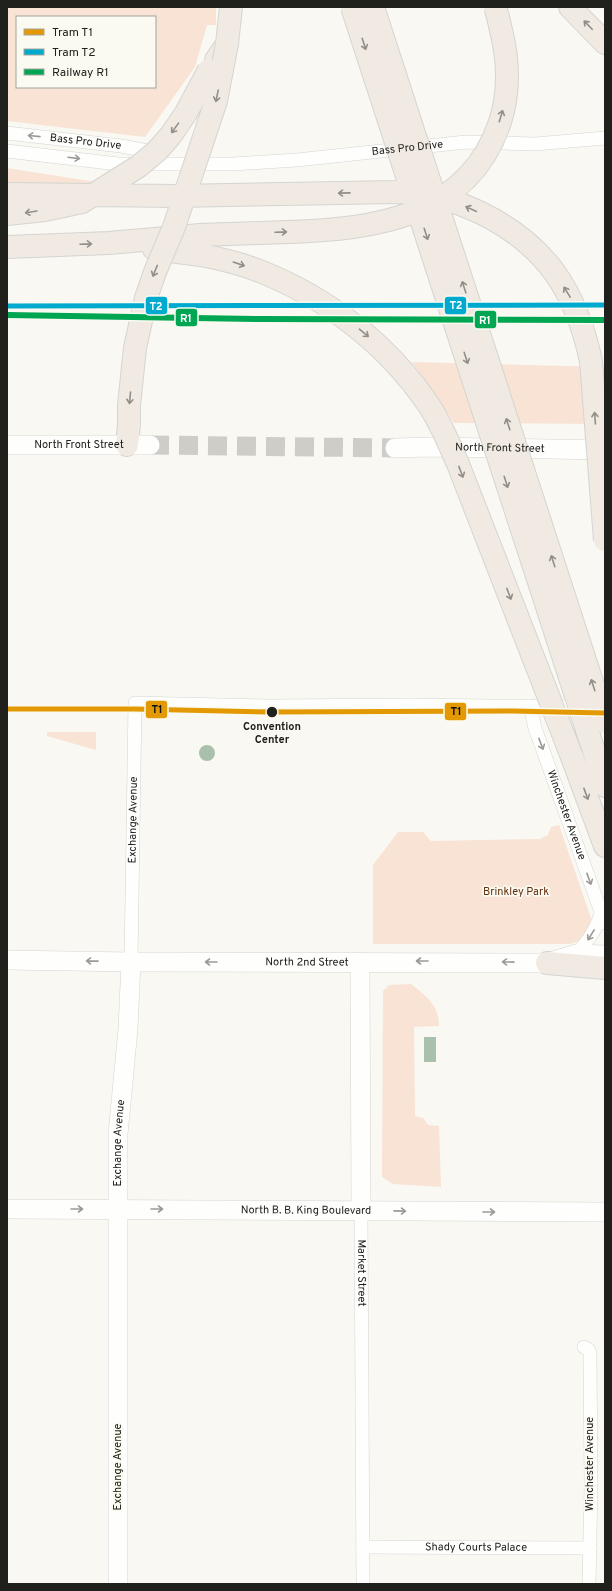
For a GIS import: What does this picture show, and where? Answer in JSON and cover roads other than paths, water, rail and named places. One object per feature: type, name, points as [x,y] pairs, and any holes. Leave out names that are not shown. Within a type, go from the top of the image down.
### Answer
[{"type":"highway","points":[[128,435],[129,405],[135,348],[146,298],[154,272],[174,227],[216,101],[227,44],[231,7]]},
{"type":"highway","points":[[352,7],[605,786]]},
{"type":"highway","points":[[373,7],[605,722]]},
{"type":"highway","points":[[7,247],[109,243],[200,235],[321,231],[367,226],[397,218],[421,209],[448,194],[477,166],[494,136],[503,112],[508,79],[508,60],[495,7]]},
{"type":"highway","points":[[570,7],[605,43]]},
{"type":"highway","points":[[7,214],[45,210],[82,202],[139,166],[157,151],[171,135],[186,113],[209,70],[227,44]]},
{"type":"highway","points":[[7,194],[176,196],[396,192],[431,195],[466,206],[518,234],[535,249],[570,295],[578,312],[586,336],[591,360],[605,540]]},
{"type":"highway","points":[[109,243],[201,254],[262,272],[312,296],[338,313],[365,333],[402,369],[429,405],[441,426],[458,464],[605,846]]},
{"type":"highway","points":[[547,963],[605,968]]},
{"type":"street","name":"Bass Pro Drive","points":[[7,133],[121,146],[211,164]]},
{"type":"street","name":"Bass Pro Drive","points":[[7,151],[118,164],[233,164],[297,160],[466,142],[534,144],[605,138]]},
{"type":"street","name":"North Front Street","points":[[7,445],[128,435],[150,445]]},
{"type":"street","name":"North Front Street","points":[[395,448],[430,447],[605,450]]},
{"type":"street","name":"Exchange Avenue","points":[[118,1584],[118,1134],[128,1030],[131,962],[135,703],[269,706],[530,706]]},
{"type":"street","points":[[530,706],[605,707]]},
{"type":"street","name":"Winchester Avenue","points":[[530,706],[535,728],[603,918]]},
{"type":"street","points":[[576,954],[592,936],[603,918]]},
{"type":"street","name":"North 2nd Street","points":[[7,960],[131,962],[547,963],[576,954],[605,955]]},
{"type":"street","name":"Market Street","points":[[360,962],[363,1584]]},
{"type":"street","name":"North B. B. King Boulevard","points":[[7,1209],[118,1208],[605,1212]]},
{"type":"street","name":"Winchester Avenue","points":[[584,1348],[588,1349],[590,1353],[589,1584]]},
{"type":"street","name":"Shady Courts Palace","points":[[363,1547],[590,1548]]},
{"type":"tunnel","points":[[150,445],[395,448]]},
{"type":"tram line","name":"T2","points":[[7,306],[605,305]]},
{"type":"tram line","name":"T1","points":[[7,709],[134,709],[270,712],[512,711],[605,713]]},
{"type":"rail line","name":"R1","points":[[7,315],[258,319],[605,320]]},
{"type":"place","name":"Convention Center","points":[[272,712]]},
{"type":"park label","name":"Brinkley Park","points":[[516,892]]}]
